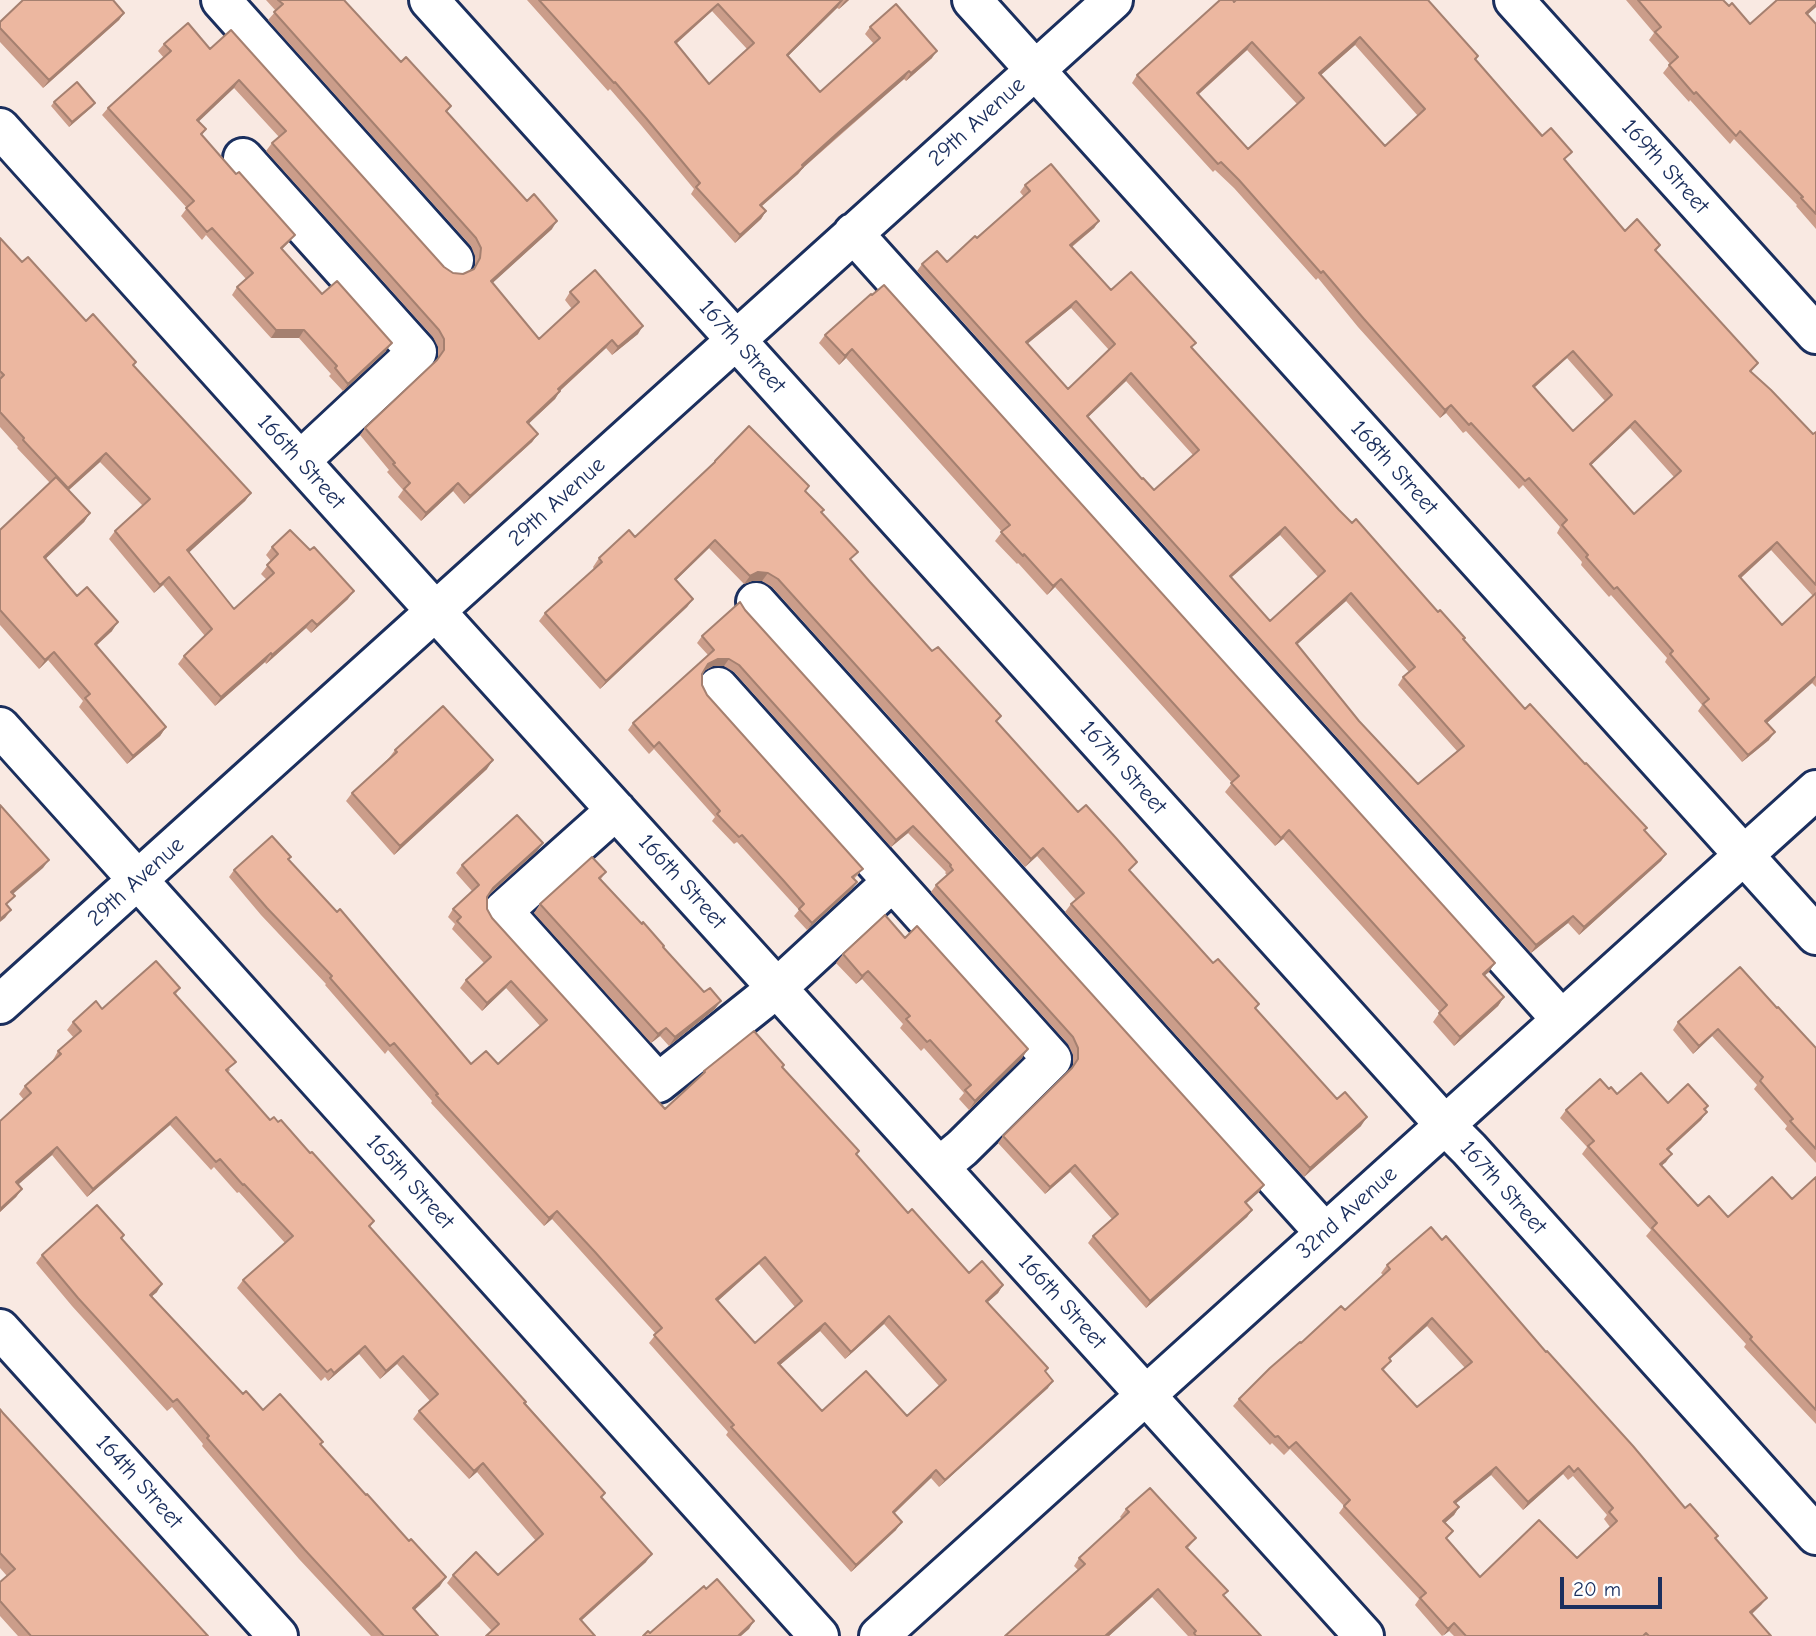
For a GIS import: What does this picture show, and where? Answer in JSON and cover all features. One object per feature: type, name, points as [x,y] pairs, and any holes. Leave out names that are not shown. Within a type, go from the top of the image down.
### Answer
[{"type":"street","points":[[221,0],[454,260]]},
{"type":"street","name":"167th Street","points":[[429,0],[1816,1535]]},
{"type":"street","name":"168th Street","points":[[972,0],[1816,936]]},
{"type":"street","name":"29th Avenue","points":[[0,1004],[1113,0]]},
{"type":"street","name":"169th Street","points":[[1514,0],[1816,334]]},
{"type":"street","name":"166th Street","points":[[0,128],[1364,1636]]},
{"type":"street","points":[[243,158],[417,352],[300,461]]},
{"type":"street","points":[[853,233],[1561,1019]]},
{"type":"street","points":[[756,602],[1325,1233]]},
{"type":"street","points":[[718,687],[1052,1059],[939,1167]]},
{"type":"street","name":"165th Street","points":[[0,727],[819,1636]]},
{"type":"street","name":"32nd Avenue","points":[[878,1636],[1816,790]]},
{"type":"street","points":[[616,810],[503,911],[658,1083],[777,988],[892,882]]},
{"type":"street","name":"164th Street","points":[[0,1329],[278,1636]]},
{"type":"building","points":[[23,0],[113,0],[124,13],[49,80],[0,28],[0,22]]},
{"type":"building","points":[[278,0],[344,0],[401,62],[406,57],[451,106],[446,111],[527,201],[534,194],[557,221],[491,281],[539,339],[579,302],[570,292],[595,270],[643,326],[618,347],[612,340],[558,389],[560,391],[527,422],[538,434],[470,496],[458,483],[426,513],[404,489],[410,483],[365,428],[437,360],[444,350],[444,339],[439,330],[272,143],[286,131],[239,80],[197,120],[206,129],[201,134],[295,235],[281,248],[322,294],[337,281],[392,343],[348,384],[335,368],[337,366],[304,330],[276,330],[237,287],[253,273],[212,228],[207,232],[186,208],[194,201],[108,108],[171,51],[164,44],[188,23],[210,49],[231,30],[444,267],[453,273],[463,274],[474,269],[480,258],[481,248],[476,238],[274,12],[283,4]]},
{"type":"building","points":[[539,0],[842,0],[787,55],[820,92],[880,38],[870,27],[896,4],[937,51],[911,73],[909,71],[802,165],[803,167],[760,205],[766,211],[740,235],[696,187],[700,183]],"holes":[[[718,4],[754,43],[709,84],[675,42]]]},
{"type":"building","points":[[1220,0],[1428,0],[1478,56],[1475,59],[1542,136],[1551,128],[1572,152],[1564,159],[1625,231],[1637,219],[1660,245],[1655,250],[1758,363],[1750,371],[1813,434],[1816,432],[1816,585],[1777,542],[1739,576],[1782,625],[1816,593],[1816,676],[1765,721],[1775,732],[1748,755],[1703,704],[1709,699],[1670,654],[1673,651],[1617,587],[1614,589],[1586,557],[1588,555],[1562,525],[1567,520],[1529,478],[1525,481],[1471,423],[1469,425],[1451,405],[1445,410],[1323,271],[1321,273],[1239,180],[1221,162],[1218,164],[1137,75]],"holes":[[[1360,37],[1425,109],[1385,146],[1319,73]],[[1252,42],[1304,98],[1248,149],[1197,93]],[[1573,351],[1612,395],[1573,431],[1533,386]],[[1635,421],[1681,471],[1634,514],[1590,464]]]},
{"type":"building","points":[[1638,0],[1723,0],[1729,6],[1732,3],[1750,24],[1777,0],[1816,0],[1816,4],[1806,13],[1816,24],[1816,214],[1740,131],[1736,136],[1669,65],[1678,57],[1655,32],[1661,27]]},
{"type":"building","points":[[77,82],[95,103],[72,122],[54,102]]},
{"type":"building","points":[[1051,164],[1099,221],[1070,245],[1111,290],[1131,272],[1196,343],[1191,347],[1339,510],[1352,523],[1356,519],[1438,612],[1440,610],[1465,638],[1463,639],[1525,709],[1530,704],[1647,828],[1644,830],[1666,854],[1584,927],[1573,916],[1536,945],[922,264],[937,251],[947,262],[1030,191],[1025,185]],"holes":[[[1076,301],[1115,344],[1068,389],[1026,342]],[[1131,373],[1199,450],[1154,490],[1087,416]],[[1285,527],[1325,571],[1270,621],[1230,576]],[[1351,593],[1415,667],[1403,677],[1464,746],[1418,784],[1359,721],[1296,643]]]},
{"type":"building","points":[[0,238],[22,262],[28,257],[86,321],[93,314],[136,362],[133,365],[251,493],[187,550],[234,609],[274,573],[267,565],[278,554],[272,547],[290,530],[310,550],[314,547],[354,591],[317,625],[312,620],[221,697],[184,656],[212,629],[169,577],[160,585],[115,531],[150,499],[106,453],[68,488],[0,412],[0,379],[4,375],[0,371]]},
{"type":"building","points":[[884,285],[1495,963],[1483,974],[1504,997],[1460,1037],[1439,1013],[1447,1005],[1289,830],[1281,838],[1231,783],[1239,776],[1061,579],[1053,586],[1024,554],[1023,556],[1001,532],[1010,525],[852,349],[845,356],[825,335]]},
{"type":"building","points":[[749,426],[809,486],[805,491],[858,552],[850,559],[870,582],[932,651],[938,647],[1001,716],[996,721],[1078,812],[1086,805],[1116,838],[1137,862],[1129,870],[1213,963],[1218,959],[1259,1004],[1255,1008],[1337,1099],[1345,1092],[1367,1117],[1310,1168],[1071,904],[1084,893],[1043,848],[1031,859],[778,579],[768,573],[758,572],[750,576],[715,540],[675,579],[693,599],[606,681],[545,613],[602,562],[599,558],[629,530],[635,537]]},
{"type":"building","points":[[56,477],[90,513],[44,557],[77,596],[87,587],[118,622],[95,644],[166,727],[133,756],[85,698],[90,694],[54,652],[45,660],[0,610],[0,530]]},
{"type":"building","points":[[740,602],[1264,1185],[1245,1202],[1252,1210],[1150,1301],[1093,1236],[1118,1214],[1075,1165],[1050,1187],[1003,1136],[1072,1068],[1078,1059],[1078,1048],[1073,1037],[936,885],[953,870],[951,865],[913,826],[896,840],[739,665],[729,659],[718,659],[708,664],[702,674],[702,685],[707,695],[863,869],[852,877],[857,882],[812,923],[799,909],[804,904],[783,880],[742,835],[739,837],[717,814],[720,811],[659,742],[654,747],[633,723],[714,650],[702,636]]},
{"type":"building","points":[[443,706],[493,760],[400,846],[352,793]]},
{"type":"building","points":[[0,805],[49,860],[11,892],[15,896],[6,904],[11,910],[0,919]]},
{"type":"building","points":[[517,815],[543,843],[493,888],[487,897],[487,909],[492,918],[665,1109],[704,1071],[754,1031],[784,1065],[782,1067],[859,1151],[856,1154],[908,1213],[912,1209],[969,1273],[982,1261],[1003,1285],[986,1301],[1048,1368],[1045,1371],[1053,1381],[945,1480],[936,1470],[893,1512],[902,1522],[856,1565],[731,1427],[734,1425],[654,1335],[662,1328],[595,1252],[557,1211],[549,1218],[436,1095],[438,1094],[394,1043],[390,1046],[330,978],[332,976],[234,870],[272,836],[291,857],[288,859],[337,912],[340,909],[471,1064],[486,1051],[498,1064],[547,1020],[511,981],[487,1003],[466,980],[491,957],[457,921],[461,917],[453,909],[479,885],[462,865]],"holes":[[[765,1257],[802,1301],[755,1343],[716,1299]],[[889,1316],[946,1380],[907,1416],[866,1371],[822,1411],[778,1363],[825,1323],[851,1352]]]},
{"type":"building","points":[[592,857],[606,872],[599,878],[642,924],[643,922],[704,992],[710,988],[721,1001],[675,1037],[666,1028],[658,1034],[540,904]]},
{"type":"building","points":[[885,915],[905,938],[917,926],[1028,1049],[975,1101],[965,1090],[971,1085],[930,1040],[927,1042],[906,1019],[910,1016],[868,971],[862,976],[843,954]]},
{"type":"building","points":[[156,961],[180,988],[174,993],[236,1062],[226,1070],[270,1120],[274,1117],[278,1122],[281,1120],[374,1221],[369,1226],[605,1493],[601,1497],[652,1554],[580,1619],[595,1636],[486,1636],[499,1624],[453,1575],[476,1552],[498,1575],[543,1534],[483,1463],[474,1471],[419,1411],[438,1394],[403,1356],[386,1371],[365,1346],[334,1373],[331,1369],[327,1372],[243,1280],[293,1236],[220,1159],[216,1162],[176,1117],[93,1189],[57,1147],[16,1182],[22,1189],[0,1209],[0,1121],[31,1093],[25,1086],[61,1054],[58,1051],[81,1031],[73,1022],[96,1001],[102,1009]]},
{"type":"building","points":[[1740,967],[1816,1048],[1816,1149],[1790,1121],[1793,1119],[1760,1081],[1763,1077],[1718,1029],[1699,1046],[1678,1022]]},
{"type":"building","points":[[1641,1073],[1668,1103],[1688,1084],[1708,1106],[1704,1109],[1707,1112],[1667,1149],[1672,1154],[1660,1164],[1698,1206],[1709,1196],[1728,1217],[1772,1177],[1792,1199],[1816,1177],[1816,1410],[1652,1228],[1657,1223],[1588,1146],[1594,1141],[1566,1110],[1600,1079],[1617,1094]]},
{"type":"building","points":[[97,1205],[124,1235],[121,1238],[162,1284],[150,1295],[243,1394],[246,1391],[263,1410],[280,1394],[366,1495],[446,1577],[413,1608],[438,1636],[384,1636],[207,1438],[209,1436],[177,1399],[173,1402],[42,1255]]},
{"type":"building","points":[[1431,1227],[1442,1240],[1446,1236],[1685,1508],[1690,1504],[1718,1536],[1715,1538],[1767,1598],[1750,1612],[1771,1636],[1649,1636],[1646,1633],[1643,1636],[1466,1636],[1454,1623],[1448,1629],[1420,1598],[1426,1593],[1344,1506],[1350,1500],[1296,1442],[1289,1448],[1239,1399],[1341,1306],[1345,1310],[1390,1269],[1387,1265]],"holes":[[[1432,1318],[1472,1362],[1417,1407],[1382,1369],[1391,1361],[1389,1358]],[[1569,1466],[1574,1472],[1578,1468],[1613,1508],[1609,1512],[1617,1521],[1577,1558],[1539,1520],[1480,1577],[1446,1538],[1453,1531],[1443,1521],[1459,1507],[1454,1502],[1496,1467],[1528,1502]]]},
{"type":"building","points":[[0,1409],[208,1636],[31,1636],[0,1601],[0,1582],[15,1569],[0,1553]]},
{"type":"building","points":[[1150,1488],[1196,1538],[1186,1547],[1228,1591],[1223,1595],[1261,1636],[1196,1636],[1196,1631],[1158,1589],[1105,1636],[1005,1636],[1085,1564],[1079,1558],[1129,1512],[1126,1509]]},
{"type":"building","points":[[717,1579],[754,1621],[738,1636],[643,1636],[648,1631],[650,1633],[704,1586],[706,1589]]}]
